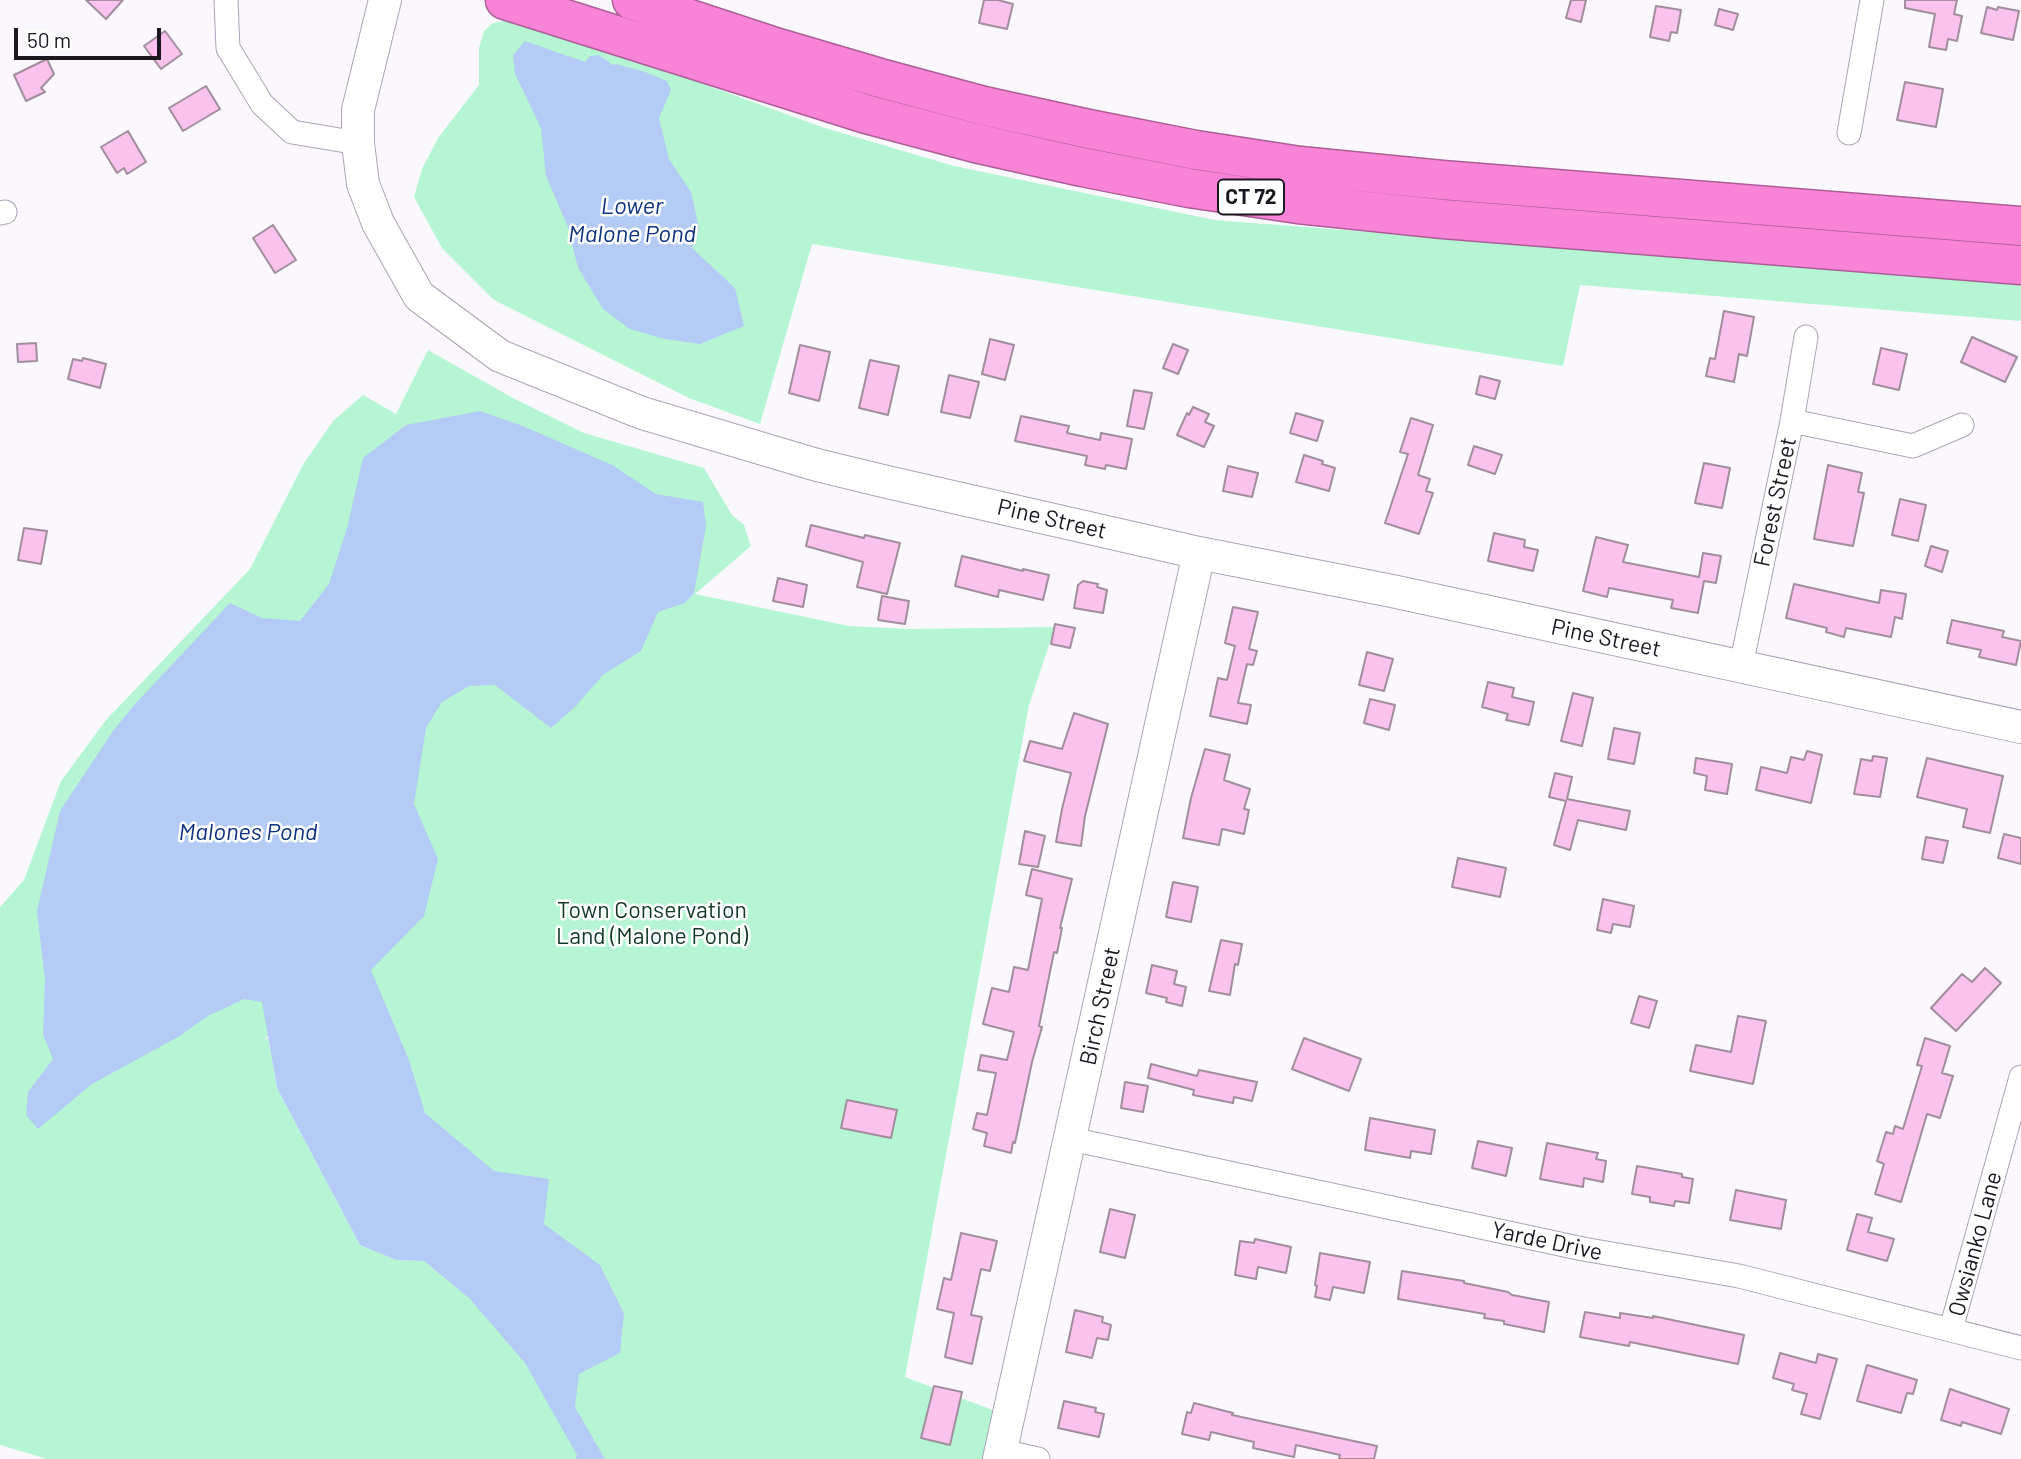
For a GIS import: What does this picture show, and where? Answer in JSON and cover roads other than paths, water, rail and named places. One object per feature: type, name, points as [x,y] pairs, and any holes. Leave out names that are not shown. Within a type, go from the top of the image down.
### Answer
[{"type":"highway","name":"CT 72","points":[[505,0],[866,114],[975,143],[1189,188],[1298,204],[1443,219],[2021,265]]},
{"type":"highway","name":"CT 72","points":[[632,0],[778,48],[984,106],[1196,150],[1300,166],[1442,180],[2021,226]]},
{"type":"main road","name":"Pine Street","points":[[385,0],[358,110],[358,143],[363,184],[378,223],[419,296],[500,356],[642,413],[817,465],[1199,553],[1392,591],[2021,727]]},
{"type":"main road","name":"Birch Street","points":[[1000,1455],[1199,553]]},
{"type":"street","points":[[226,0],[228,47],[262,104],[292,132],[358,143]]},
{"type":"street","points":[[1849,133],[1872,0]]},
{"type":"street","name":"Forest Street","points":[[1741,666],[1792,421],[1806,337]]},
{"type":"street","points":[[1792,421],[1913,446],[1962,425]]},
{"type":"street","name":"Owsianko Lane","points":[[1951,1329],[2021,1077]]},
{"type":"street","name":"Yarde Drive","points":[[1071,1139],[1583,1249],[1739,1276],[2021,1348]]},
{"type":"street","points":[[1000,1455],[1038,1459]]},
{"type":"water","name":"Lower Malone Pond","points":[[525,41],[585,62],[590,56],[599,55],[613,65],[645,72],[667,81],[671,90],[659,118],[669,159],[691,192],[699,228],[692,248],[735,288],[744,326],[700,344],[665,339],[630,329],[603,309],[578,268],[568,227],[546,176],[541,128],[515,74],[513,55]]},
{"type":"water","name":"Malones Pond","points":[[480,411],[523,426],[612,465],[656,494],[703,502],[706,526],[694,593],[685,603],[658,612],[641,651],[603,675],[575,707],[551,728],[495,685],[469,686],[442,702],[426,728],[414,804],[438,859],[424,916],[371,970],[409,1060],[425,1113],[494,1171],[549,1179],[544,1224],[600,1265],[624,1313],[620,1353],[579,1374],[575,1407],[605,1459],[576,1459],[577,1455],[525,1363],[470,1299],[424,1261],[396,1260],[360,1245],[277,1088],[262,1002],[244,999],[208,1016],[178,1037],[92,1084],[38,1129],[26,1115],[28,1092],[53,1059],[43,1035],[45,980],[37,911],[60,811],[113,731],[135,704],[230,603],[262,618],[300,621],[329,584],[347,528],[363,458],[406,425]]},
{"type":"park label","name":"Town Conservation Land (Malone Pond)","points":[[652,923]]}]
